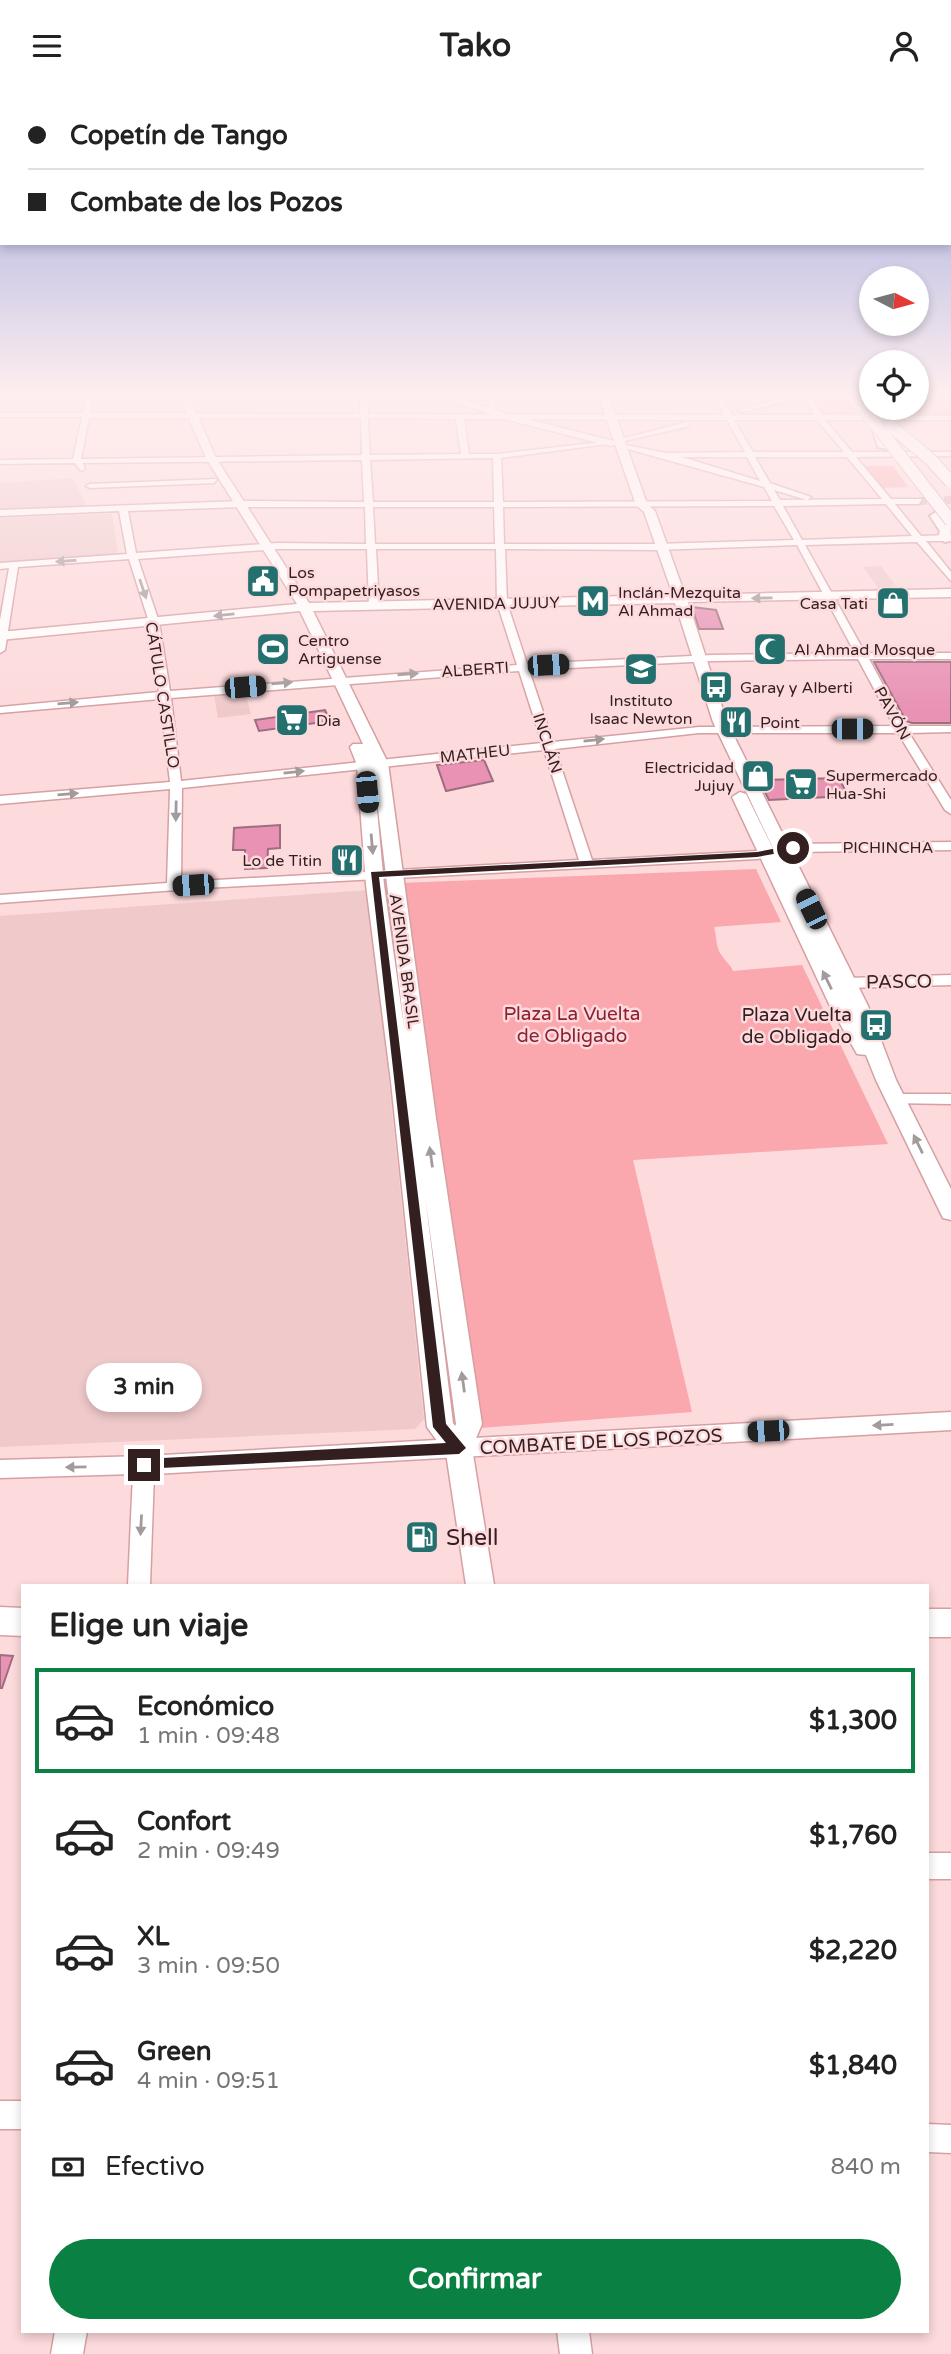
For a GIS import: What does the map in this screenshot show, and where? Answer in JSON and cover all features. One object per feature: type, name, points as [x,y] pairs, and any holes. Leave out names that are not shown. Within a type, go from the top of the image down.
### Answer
[{"type":"highway","points":[[923,500],[947,531],[948,538]]},
{"type":"highway","points":[[934,500],[951,521]]},
{"type":"main road","name":"AVENIDA BRASIL","points":[[231,500],[235,504]]},
{"type":"main road","name":"AVENIDA BRASIL","points":[[232,500],[299,608],[372,764],[440,1427],[459,1448],[480,1584]]},
{"type":"main road","points":[[640,500],[642,505],[637,511],[655,547],[717,730],[774,852],[843,1013],[891,1090]]},
{"type":"main road","name":"AVENIDA JUJUY","points":[[1,640],[299,608],[951,593]]},
{"type":"main road","points":[[774,852],[847,983],[874,1043],[891,1090],[951,1212]]},
{"type":"main road","points":[[0,1621],[21,1622]]},
{"type":"main road","points":[[929,1623],[951,1623]]},
{"type":"street","points":[[98,500],[104,509]]},
{"type":"street","points":[[368,500],[374,605]]},
{"type":"street","name":"INCLÁN","points":[[499,500],[502,603],[587,864]]},
{"type":"street","name":"PAVÓN","points":[[774,500],[901,729],[951,810]]},
{"type":"street","points":[[815,500],[827,503]]},
{"type":"street","points":[[886,500],[951,578]]},
{"type":"street","points":[[0,513],[235,504],[642,505],[919,501]]},
{"type":"street","name":"CÁTULO CASTILLO","points":[[123,508],[132,556],[154,622],[165,695],[176,785],[174,886]]},
{"type":"street","points":[[0,566],[262,547],[655,547],[948,538]]},
{"type":"street","points":[[1,640],[14,565]]},
{"type":"street","name":"ALBERTI","points":[[0,709],[332,679],[524,666],[693,657],[951,656]]},
{"type":"street","name":"MATHEU","points":[[0,800],[176,785],[717,730],[951,729]]},
{"type":"street","name":"PICHINCHA","points":[[0,899],[174,886],[774,852],[951,846]]},
{"type":"street","name":"PASCO","points":[[847,983],[951,980]]},
{"type":"street","points":[[891,1090],[951,1099]]},
{"type":"street","name":"COMBATE DE LOS POZOS","points":[[0,1469],[144,1465],[951,1421]]},
{"type":"street","points":[[138,1584],[144,1465]]},
{"type":"street","points":[[929,1866],[951,1866]]},
{"type":"street","points":[[0,2115],[21,2115]]},
{"type":"street","points":[[929,2138],[951,2139]]},
{"type":"street","points":[[67,2354],[71,2333]]},
{"type":"street","points":[[573,2333],[576,2354]]},
{"type":"shaded area","points":[[0,500],[83,500],[86,505],[84,506],[0,510]]},
{"type":"shaded area","points":[[112,514],[118,552],[115,554],[0,564],[0,518]]},
{"type":"shaded area","points":[[881,566],[898,589],[879,589],[863,567]]},
{"type":"shaded area","points":[[245,692],[251,714],[218,718],[214,695]]},
{"type":"shaded area","points":[[369,890],[424,1419],[415,1429],[0,1447],[0,916]]},
{"type":"green space","name":"Plaza La Vuelta de Obligado","points":[[756,869],[781,922],[714,927],[720,953],[733,971],[802,965],[888,1144],[633,1160],[692,1412],[480,1428],[400,883]]},
{"type":"building","points":[[692,607],[716,610],[723,629],[699,629]]},
{"type":"building","points":[[874,662],[951,662],[951,723],[906,721]]},
{"type":"building","name":"Dia","points":[[325,710],[330,721],[259,731],[255,720]]},
{"type":"building","points":[[484,760],[493,781],[446,791],[437,765]]},
{"type":"building","name":"Supermercado Hua-Shi","points":[[839,778],[848,796],[769,800],[759,780]]},
{"type":"building","points":[[280,825],[280,848],[268,849],[267,868],[245,869],[245,850],[233,850],[234,828]]},
{"type":"building","points":[[0,1655],[13,1656],[2,1688],[0,1688]]},
{"type":"tunnel","points":[[919,501],[951,500]]},
{"type":"place","name":"Los Pompapetriyasos","points":[[263,581]]},
{"type":"place","name":"Inclán-Mezquita Al Ahmad","points":[[593,601]]},
{"type":"place","name":"Casa Tati","points":[[893,603]]},
{"type":"place","name":"Centro Artiguense","points":[[273,649]]},
{"type":"place","name":"Al Ahmad Mosque","points":[[770,649]]},
{"type":"place","name":"Instituto Isaac Newton","points":[[641,669]]},
{"type":"place","name":"Garay y Alberti","points":[[716,687]]},
{"type":"place","name":"Dia","points":[[292,720]]},
{"type":"place","name":"Point","points":[[736,722]]},
{"type":"place","name":"Electricidad Jujuy","points":[[758,776]]},
{"type":"place","name":"Supermercado Hua-Shi","points":[[801,784]]},
{"type":"place","name":"Lo de Titin","points":[[347,860]]},
{"type":"place","name":"Plaza Vuelta de Obligado","points":[[876,1025]]},
{"type":"place","name":"Shell","points":[[422,1537]]},
{"type":"route","points":[[144,1465],[459,1448],[440,1427],[401,1082],[374,874],[757,855],[793,848]]}]
